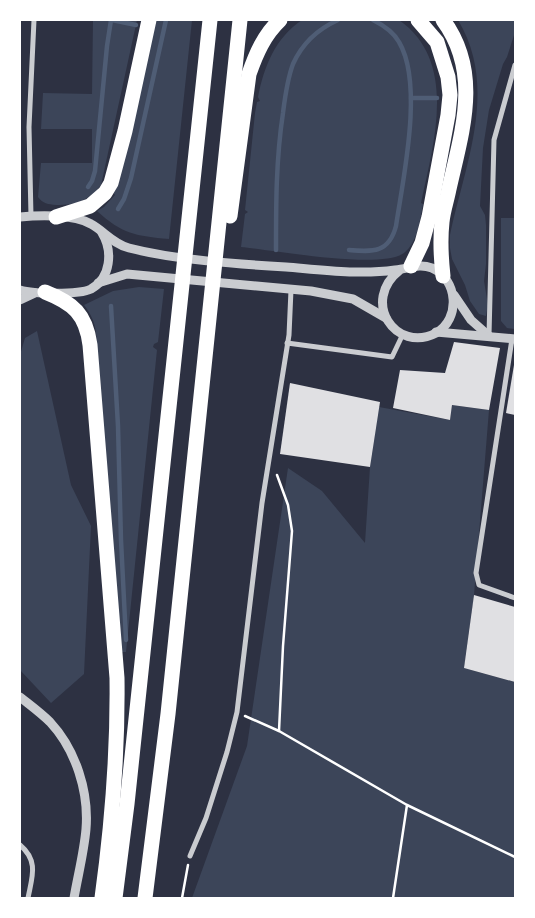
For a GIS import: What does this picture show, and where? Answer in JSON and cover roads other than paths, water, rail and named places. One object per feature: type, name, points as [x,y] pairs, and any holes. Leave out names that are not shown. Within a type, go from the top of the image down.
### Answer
[{"type":"highway","points":[[56,217],[90,206],[105,193],[111,183],[125,131],[149,20]]},
{"type":"highway","points":[[115,898],[127,804],[210,20]]},
{"type":"highway","points":[[168,714],[240,20]]},
{"type":"highway","points":[[145,898],[168,714],[203,472],[232,197],[249,74],[263,41],[280,20]]},
{"type":"highway","points":[[405,268],[422,243],[429,217],[450,95],[448,77],[437,42],[418,20]]},
{"type":"highway","points":[[443,20],[452,32],[461,53],[464,67],[466,100],[462,132],[442,221],[441,250],[443,276]]},
{"type":"highway","points":[[41,292],[61,299],[81,316],[86,326],[90,345],[117,678],[118,725],[114,798],[102,898]]},
{"type":"street","points":[[31,216],[29,127],[34,20]]},
{"type":"street","points":[[489,336],[494,140],[515,65]]},
{"type":"street","points":[[20,217],[78,219],[96,227],[123,246],[197,259],[376,273],[422,266],[434,269],[443,276],[462,309],[471,320],[489,336]]},
{"type":"street","points":[[96,227],[106,241],[109,256],[106,270],[98,283]]},
{"type":"street","points":[[405,268],[391,277],[385,286],[382,297],[382,308],[393,328],[403,334],[420,337],[436,332],[513,339],[476,573],[479,584],[515,598]]},
{"type":"street","points":[[20,290],[81,292],[98,283],[127,274],[310,291],[353,299],[386,318]]},
{"type":"street","points":[[190,856],[206,818],[227,752],[237,712],[262,503],[287,343],[287,289]]},
{"type":"street","points":[[20,300],[41,292]]},
{"type":"street","points":[[436,332],[449,319],[452,311],[452,292]]},
{"type":"street","points":[[287,343],[392,357],[403,334]]},
{"type":"street","points":[[20,698],[50,722],[60,734],[76,766],[82,784],[86,805],[86,829],[74,898]]},
{"type":"street","points":[[20,846],[32,860],[33,870],[28,898]]},
{"type":"waterway","points":[[88,187],[95,171],[111,20]]},
{"type":"waterway","points":[[112,20],[136,25]]},
{"type":"waterway","points":[[118,209],[124,199],[131,178],[166,20]]},
{"type":"waterway","points":[[276,250],[279,147],[289,76],[293,64],[306,44],[317,33],[338,20]]},
{"type":"waterway","points":[[349,250],[365,251],[379,249],[393,235],[407,158],[411,106],[410,82],[406,60],[394,35],[373,20]]},
{"type":"waterway","points":[[411,98],[437,98]]},
{"type":"waterway","points":[[111,306],[118,426],[126,640]]}]
